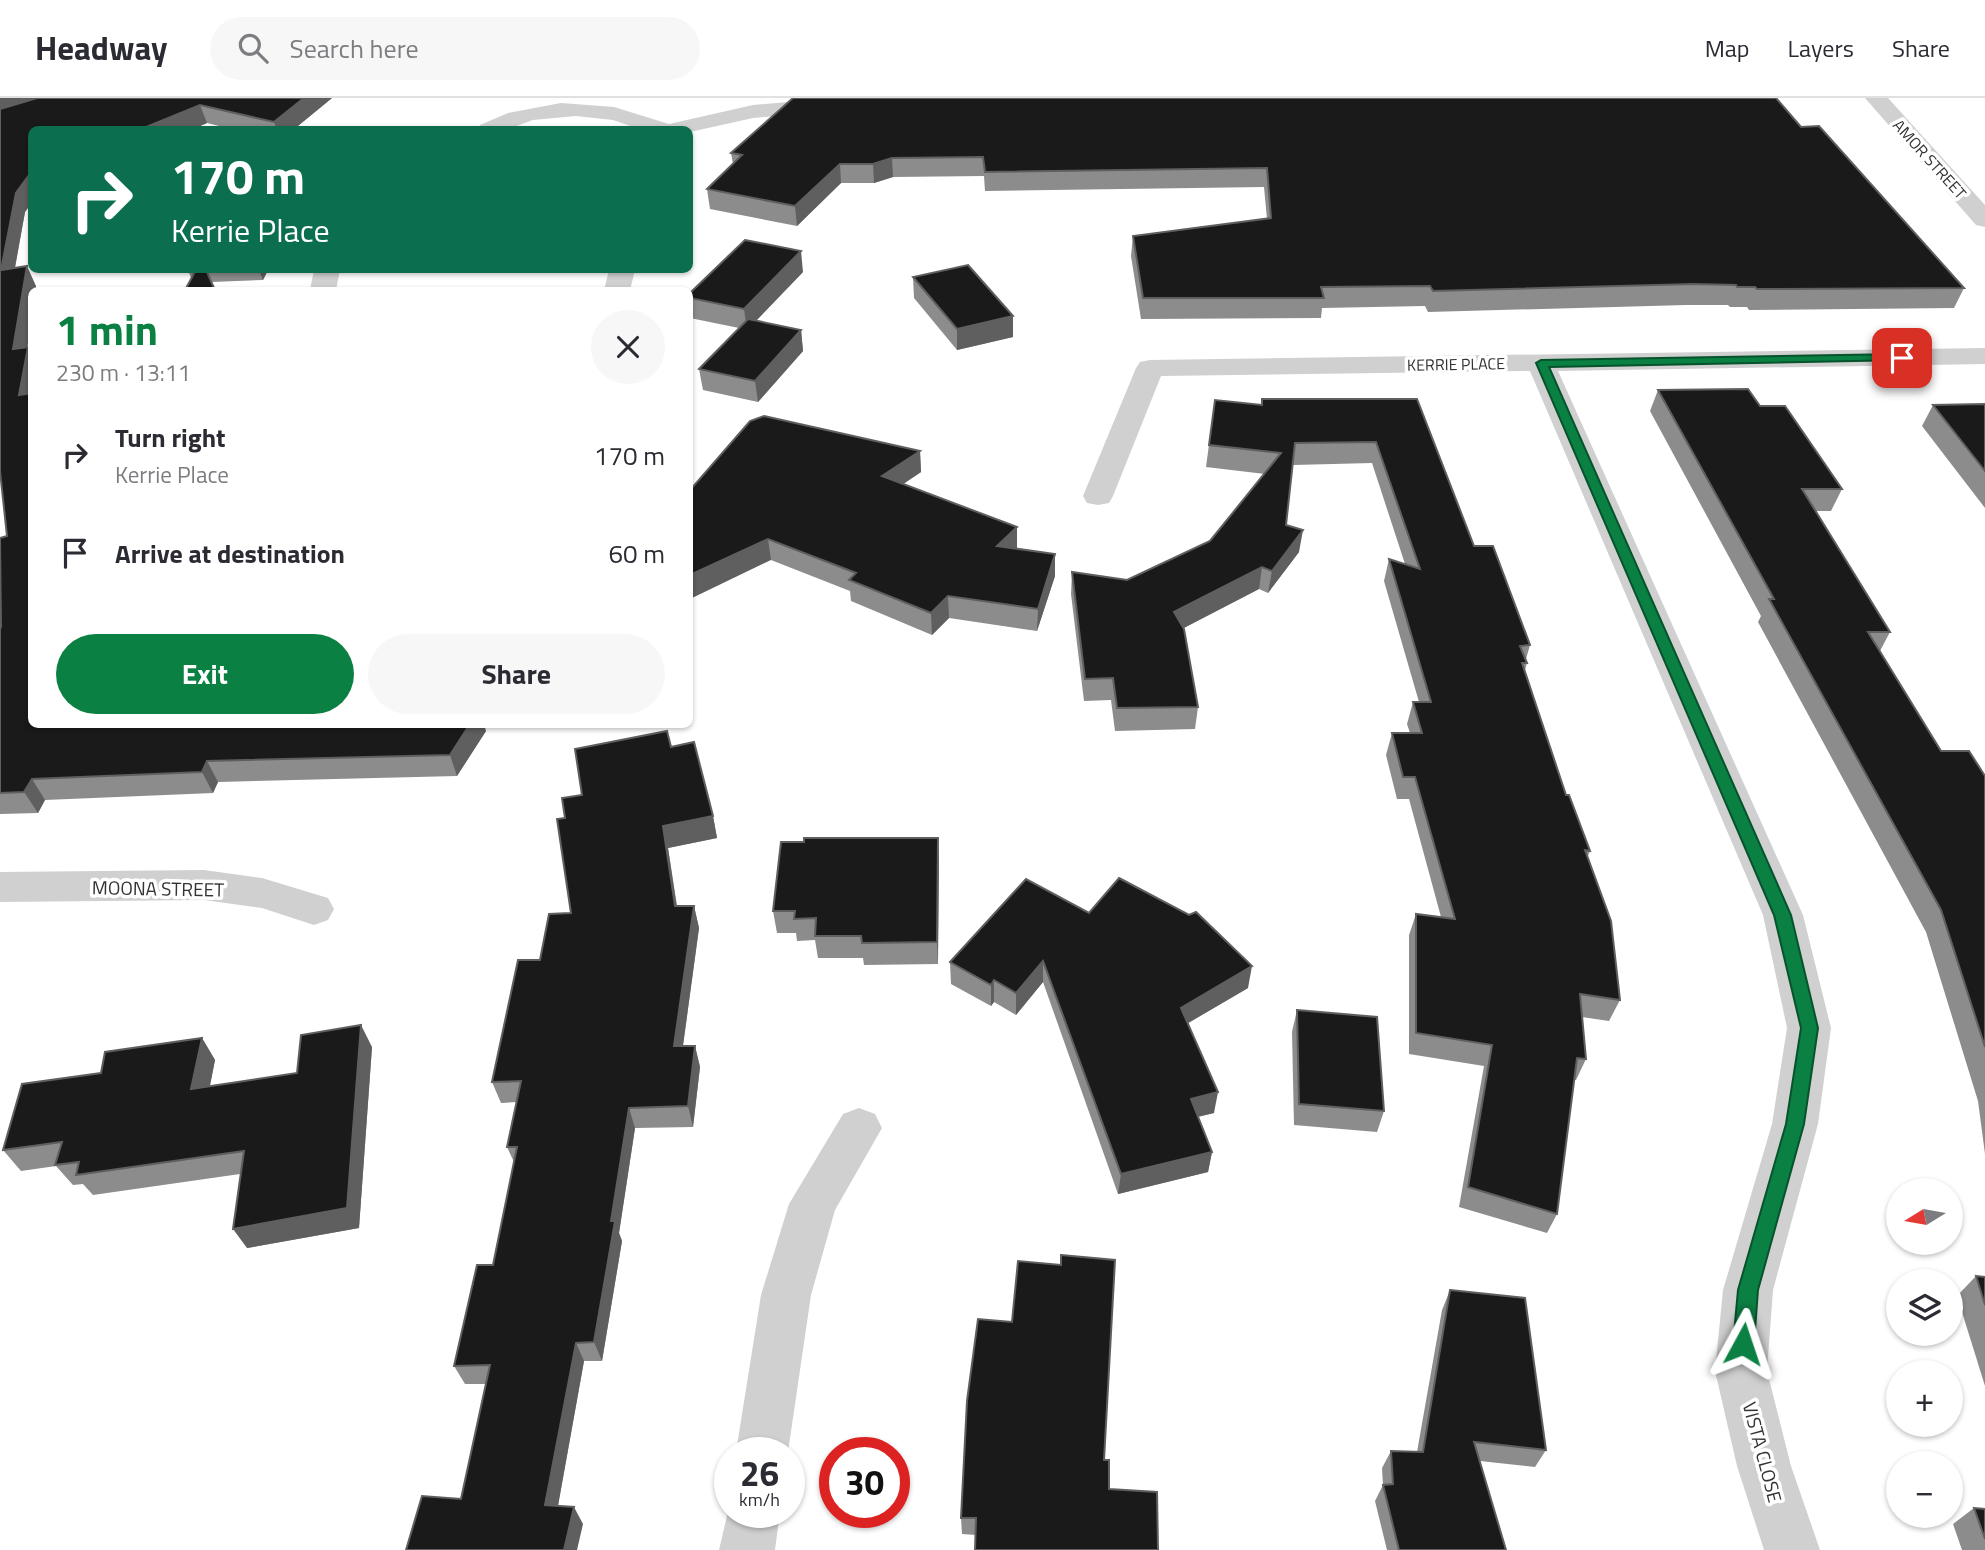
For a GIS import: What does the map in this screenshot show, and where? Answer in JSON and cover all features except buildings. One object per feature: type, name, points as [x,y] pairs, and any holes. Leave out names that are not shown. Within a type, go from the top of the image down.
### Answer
[{"type":"street","name":"AMOR STREET","points":[[1876,98],[1985,220]]},
{"type":"street","points":[[685,126],[721,115],[775,107],[859,105]]},
{"type":"street","points":[[498,126],[527,114],[554,109],[607,112],[652,126]]},
{"type":"street","name":"KERRIE PLACE","points":[[1098,496],[1150,368],[1985,356]]},
{"type":"street","name":"VISTA CLOSE","points":[[1541,363],[1783,915],[1810,1028],[1795,1124],[1748,1290],[1741,1371],[1764,1466],[1792,1550]]},
{"type":"street","name":"MOONA STREET","points":[[0,887],[204,885],[262,893],[314,909]]},
{"type":"street","points":[[764,1437],[786,1295],[813,1204],[859,1128]]},
{"type":"street","points":[[747,1550],[750,1528]]},
{"type":"route","points":[[1743,1344],[1748,1290],[1795,1124],[1810,1028],[1783,915],[1541,363],[1902,358]]}]
